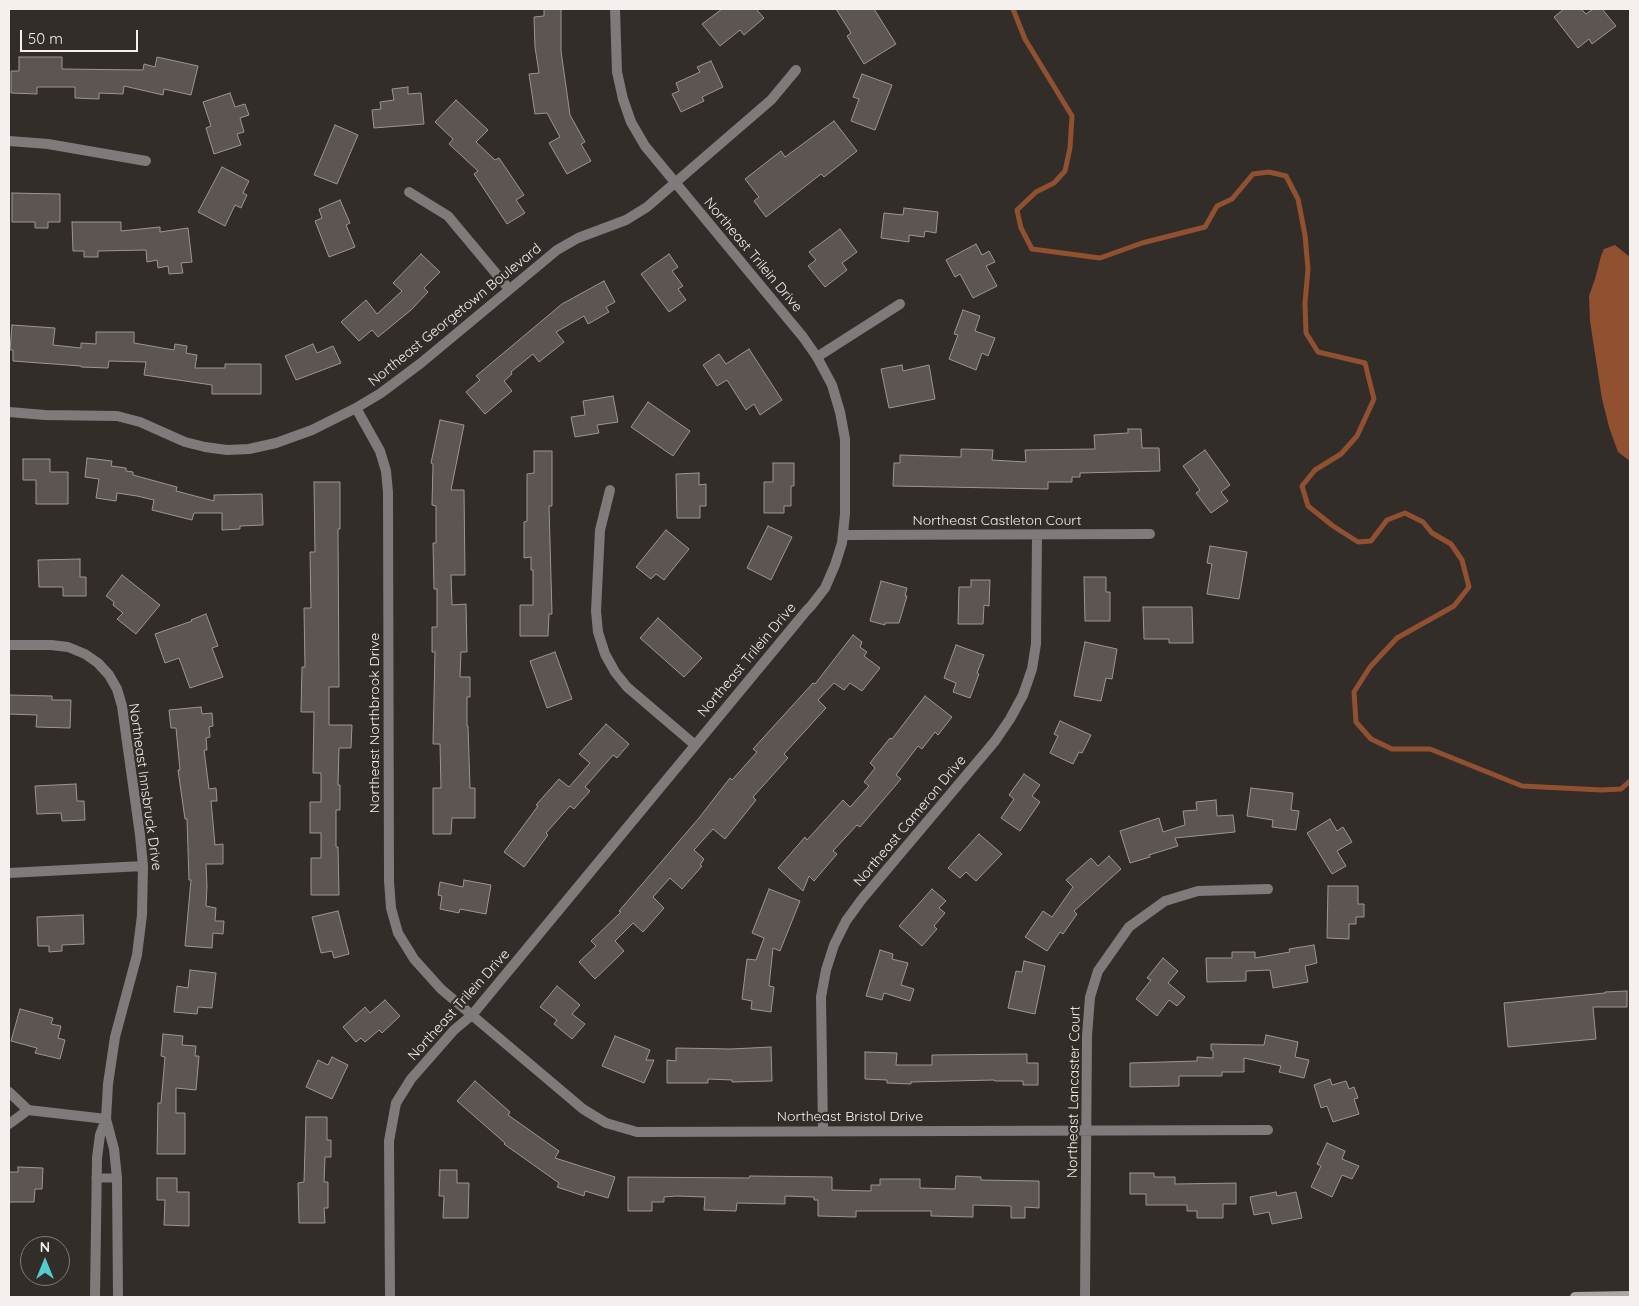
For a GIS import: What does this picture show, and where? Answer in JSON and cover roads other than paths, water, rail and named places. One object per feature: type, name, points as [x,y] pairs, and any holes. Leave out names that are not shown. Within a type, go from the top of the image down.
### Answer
[{"type":"main road","points":[[1575,1297],[1630,1296]]},
{"type":"street","name":"Northeast Trilein Drive","points":[[390,1297],[389,1141],[396,1103],[411,1079],[454,1030],[472,1015],[811,606],[825,588],[836,566],[844,535],[844,439],[840,412],[832,385],[818,356],[645,146],[632,122],[623,99],[617,72],[615,9]]},
{"type":"street","name":"Northeast Georgetown Boulevard","points":[[9,412],[45,415],[117,416],[140,422],[185,442],[227,450],[249,449],[276,443],[312,430],[381,393],[557,250],[578,238],[626,220],[646,208],[771,100],[796,70]]},
{"type":"street","points":[[9,141],[48,144],[146,161]]},
{"type":"street","points":[[409,192],[448,216],[509,288]]},
{"type":"street","points":[[818,356],[900,304]]},
{"type":"street","name":"Northeast Northbrook Drive","points":[[356,408],[380,451],[386,471],[388,492],[389,881],[391,908],[398,933],[414,959],[441,989],[472,1015]]},
{"type":"street","points":[[610,490],[600,530],[596,611],[598,632],[605,654],[615,672],[627,687],[695,745]]},
{"type":"street","name":"Northeast Castleton Court","points":[[844,535],[1150,534]]},
{"type":"street","name":"Northeast Cameron Drive","points":[[823,1131],[821,997],[826,970],[834,945],[846,921],[862,899],[995,741],[1010,720],[1023,695],[1032,669],[1036,644],[1037,535]]},
{"type":"street","name":"Northeast Innsbruck Drive","points":[[9,645],[68,647],[85,654],[104,669],[117,689],[122,706],[143,866],[142,915],[137,955],[115,1037],[108,1084],[106,1118],[100,1135],[96,1178],[95,1297]]},
{"type":"street","points":[[9,873],[143,866]]},
{"type":"street","name":"Northeast Lancaster Court","points":[[1085,1297],[1086,1130],[1090,997],[1098,971],[1129,927],[1165,901],[1198,891],[1268,889]]},
{"type":"street","name":"Northeast Bristol Drive","points":[[472,1015],[584,1109],[606,1123],[637,1132],[1268,1130]]},
{"type":"street","points":[[9,1092],[28,1110],[106,1118]]},
{"type":"street","points":[[9,1124],[28,1110]]},
{"type":"street","name":"Northeast Innsbruck Drive","points":[[106,1118],[114,1149],[117,1178],[118,1297]]},
{"type":"lane","points":[[96,1178],[117,1178]]},
{"type":"waterway","points":[[1013,9],[1025,39],[1072,116],[1070,148],[1065,171],[1054,183],[1036,192],[1017,210],[1021,228],[1032,249],[1100,258],[1142,243],[1205,227],[1217,206],[1232,199],[1253,174],[1269,172],[1286,176],[1298,199],[1305,235],[1308,269],[1305,303],[1306,333],[1318,352],[1365,363],[1374,399],[1357,436],[1341,454],[1315,470],[1302,486],[1308,506],[1333,526],[1358,542],[1371,541],[1387,520],[1405,513],[1423,522],[1432,533],[1451,544],[1462,560],[1469,587],[1454,606],[1397,638],[1370,667],[1354,692],[1356,722],[1371,739],[1392,749],[1430,749],[1522,786],[1602,790],[1621,789],[1630,781]]}]
